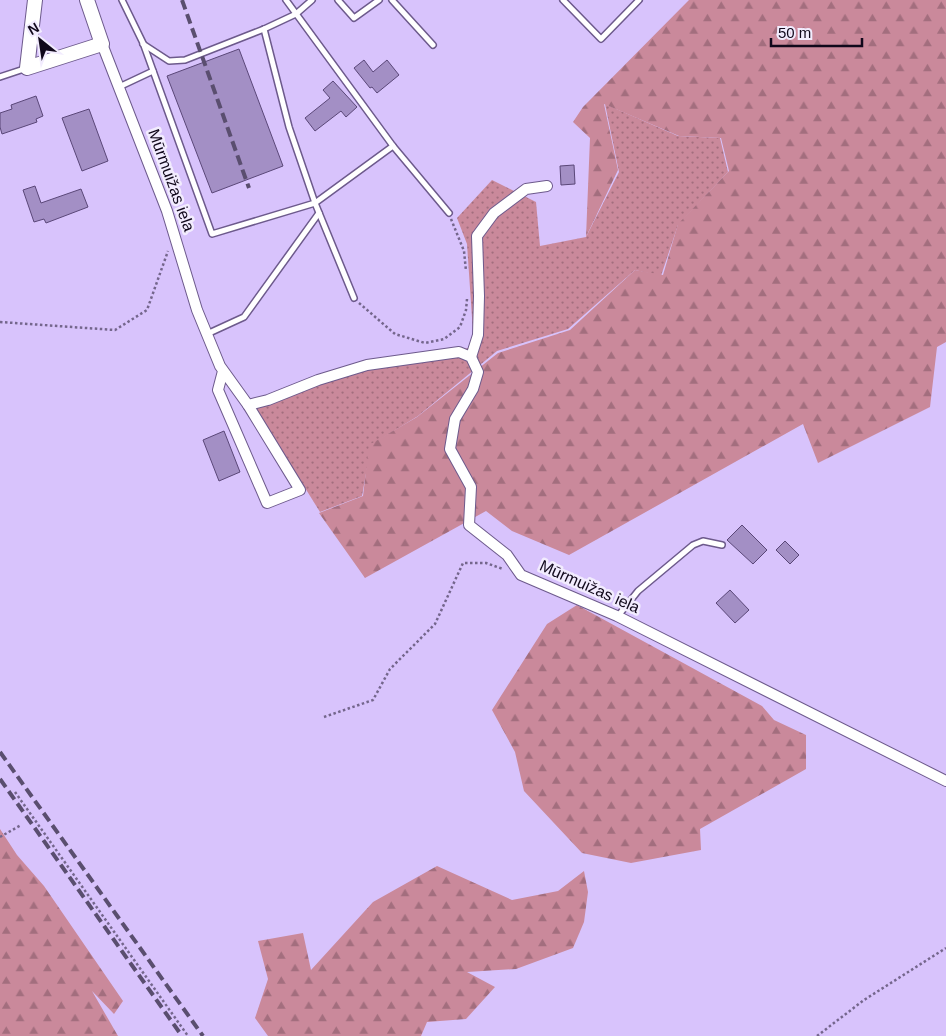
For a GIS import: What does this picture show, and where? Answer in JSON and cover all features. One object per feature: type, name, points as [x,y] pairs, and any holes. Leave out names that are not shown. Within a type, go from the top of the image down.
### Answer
[{"type":"street","points":[[35,0],[27,68],[102,44]]},
{"type":"street","name":"Mūrmuižas iela","points":[[87,0],[118,87],[167,211],[197,310],[220,366],[248,405],[300,490],[267,503],[218,390],[223,371]]},
{"type":"street","points":[[248,405],[268,400],[318,380],[367,365],[459,352],[472,357],[478,335],[477,236],[494,213],[526,189],[547,186]]},
{"type":"street","name":"Mūrmuižas iela","points":[[472,357],[478,372],[473,388],[455,418],[450,449],[471,487],[469,525],[507,555],[521,575],[617,616],[946,780]]},
{"type":"lane","points":[[122,0],[143,43],[212,234],[315,203],[393,146]]},
{"type":"lane","points":[[286,0],[393,146],[449,213]]},
{"type":"lane","points":[[143,43],[170,61],[185,60],[264,29],[296,14],[312,0]]},
{"type":"lane","points":[[338,0],[354,18],[378,0]]},
{"type":"lane","points":[[392,0],[433,45]]},
{"type":"lane","points":[[563,0],[600,39],[639,0]]},
{"type":"lane","points":[[264,29],[289,127],[315,203],[354,298]]},
{"type":"lane","points":[[0,77],[27,68]]},
{"type":"lane","points":[[118,87],[153,71]]},
{"type":"lane","points":[[207,334],[244,317],[319,213]]},
{"type":"lane","points":[[617,616],[638,591],[692,545],[703,541],[722,544]]},
{"type":"path","points":[[449,213],[464,252],[466,275]]},
{"type":"path","points":[[0,322],[115,330],[147,310],[174,234]]},
{"type":"path","points":[[354,298],[395,334],[425,343],[444,339],[460,327],[466,310],[467,292]]},
{"type":"path","points":[[324,717],[373,700],[390,669],[435,624],[463,564],[486,563],[521,575]]},
{"type":"path","points":[[15,792],[188,1036]]},
{"type":"path","points":[[0,837],[21,824]]},
{"type":"path","points":[[817,1036],[864,1000],[946,948]]},
{"type":"green space","points":[[689,0],[946,0],[946,342],[937,347],[930,407],[818,463],[803,424],[569,555],[512,531],[486,511],[365,578],[319,513],[363,496],[369,445],[417,417],[498,353],[570,330],[635,270],[663,275],[678,224],[729,171],[721,138],[679,136],[604,104],[618,170],[586,237],[590,138],[573,122],[583,107]]},
{"type":"green space","points":[[605,104],[678,136],[720,138],[728,172],[678,225],[661,276],[635,270],[568,329],[497,351],[418,416],[371,445],[362,496],[320,512],[256,407],[360,368],[474,347],[467,244],[457,218],[492,180],[536,202],[540,246],[586,237],[619,172]]},
{"type":"green space","points":[[577,605],[762,706],[774,720],[806,735],[806,769],[700,829],[701,850],[631,863],[582,853],[524,791],[515,752],[492,710],[547,624]]},
{"type":"green space","points":[[0,829],[17,855],[44,886],[123,1001],[114,1014],[92,991],[118,1036],[0,1036]]},
{"type":"green space","points":[[437,866],[512,900],[558,891],[584,871],[588,892],[584,922],[573,948],[516,969],[467,972],[495,987],[466,1019],[427,1022],[421,1036],[268,1036],[255,1018],[268,979],[258,941],[303,933],[311,970],[373,902]]},
{"type":"building","points":[[239,49],[283,166],[212,193],[167,76]]},
{"type":"building","points":[[364,60],[373,72],[387,60],[399,75],[377,93],[372,87],[370,88],[354,68]]},
{"type":"building","points":[[333,81],[357,107],[346,117],[341,111],[315,131],[305,118],[330,98],[323,90]]},
{"type":"building","points":[[36,96],[43,116],[36,119],[37,122],[2,134],[0,113],[12,109],[11,105]]},
{"type":"building","points":[[89,109],[108,161],[82,171],[62,118]]},
{"type":"building","points":[[574,165],[575,184],[561,185],[560,166]]},
{"type":"building","points":[[35,186],[41,203],[81,189],[88,207],[46,223],[44,219],[34,222],[23,190]]},
{"type":"building","points":[[224,431],[240,472],[219,481],[203,440]]},
{"type":"building","points":[[742,525],[767,550],[753,564],[727,540]]},
{"type":"building","points":[[785,541],[799,555],[790,564],[776,550]]},
{"type":"building","points":[[730,590],[749,610],[735,623],[716,603]]},
{"type":"railway","points":[[182,0],[249,188]]},
{"type":"railway","points":[[0,752],[203,1036]]},
{"type":"railway","points":[[0,779],[182,1036]]}]
